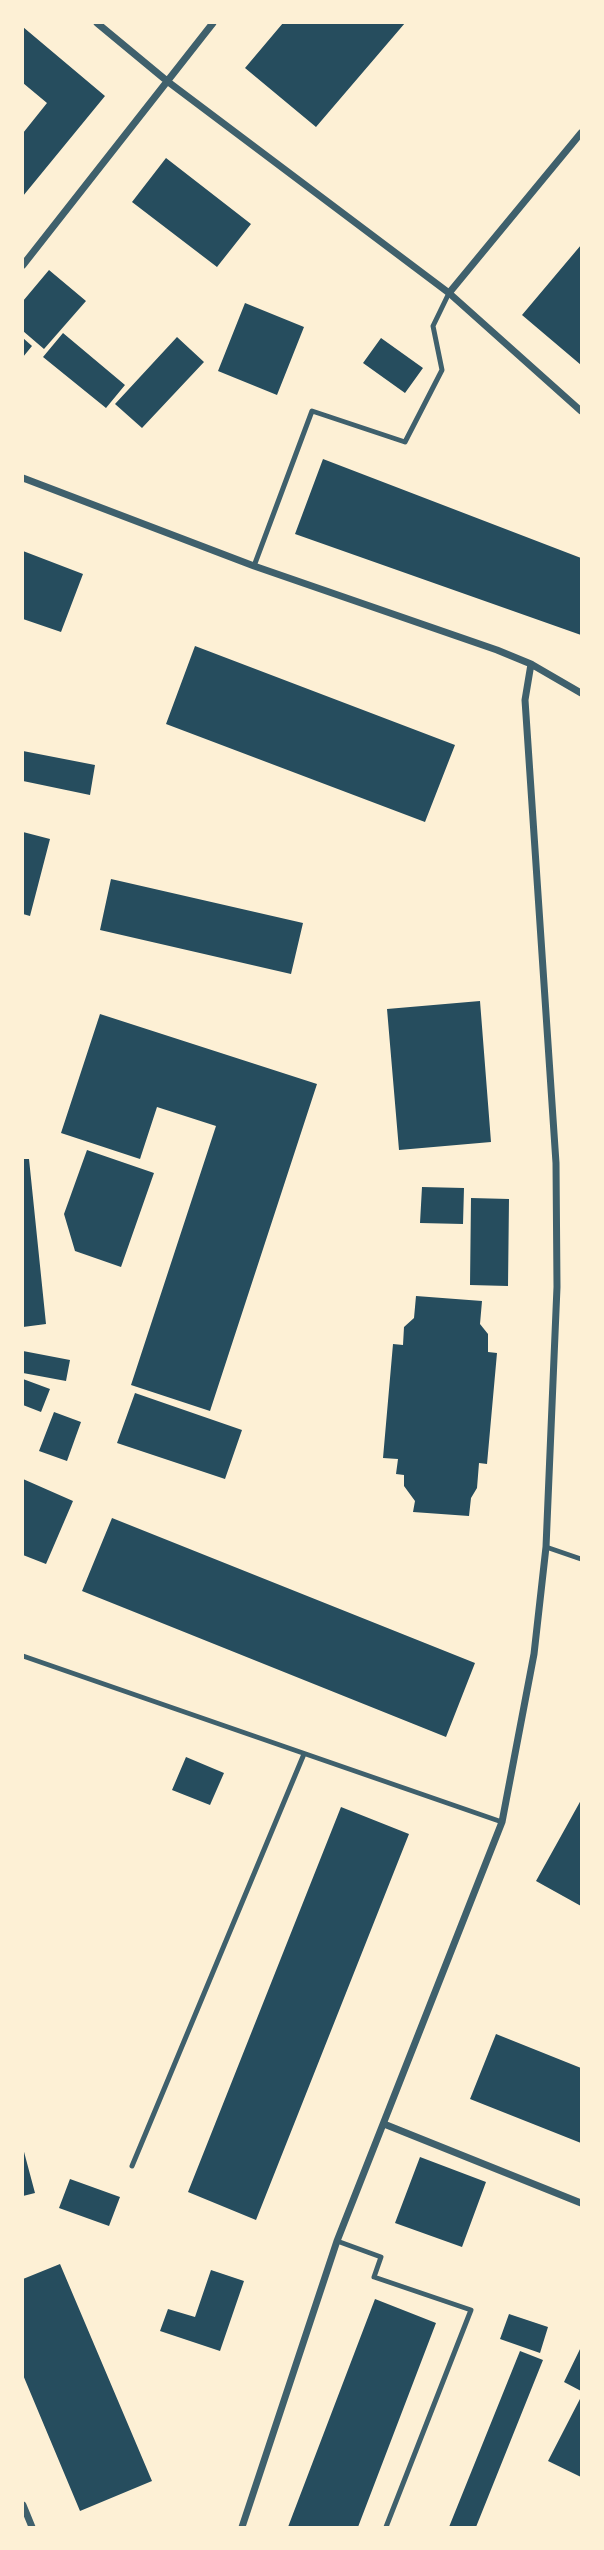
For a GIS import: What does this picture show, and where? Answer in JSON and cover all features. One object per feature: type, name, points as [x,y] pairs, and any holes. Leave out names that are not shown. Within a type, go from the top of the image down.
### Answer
[{"type":"street","points":[[97,23],[167,81],[449,293],[581,411]]},
{"type":"street","points":[[23,265],[213,23]]},
{"type":"street","points":[[449,293],[581,132]]},
{"type":"street","points":[[23,478],[254,566],[531,664],[581,693]]},
{"type":"street","points":[[242,2527],[337,2242],[502,1822],[534,1654],[546,1547],[557,1287],[556,1163],[525,700],[531,664]]},
{"type":"street","points":[[384,2124],[581,2203]]},
{"type":"street","points":[[23,2505],[32,2527]]},
{"type":"lane","points":[[254,566],[312,411],[405,442],[442,370],[433,326],[449,293]]},
{"type":"lane","points":[[546,1547],[581,1559]]},
{"type":"lane","points":[[23,1656],[502,1822]]},
{"type":"lane","points":[[132,2166],[304,1754]]},
{"type":"lane","points":[[337,2242],[381,2257],[374,2277],[471,2309],[386,2527]]},
{"type":"building","points":[[283,23],[405,23],[316,127],[245,68]]},
{"type":"building","points":[[23,27],[105,96],[23,196],[23,133],[47,103],[23,83]]},
{"type":"building","points":[[166,158],[251,224],[217,267],[132,202]]},
{"type":"building","points":[[581,245],[581,365],[522,315]]},
{"type":"building","points":[[49,270],[86,301],[44,349],[23,331],[23,301]]},
{"type":"building","points":[[245,303],[304,327],[277,395],[218,371]]},
{"type":"building","points":[[63,333],[125,385],[106,408],[43,357]]},
{"type":"building","points":[[177,337],[204,362],[142,428],[115,404]]},
{"type":"building","points":[[23,338],[32,346],[23,357]]},
{"type":"building","points":[[381,338],[423,368],[405,393],[363,363]]},
{"type":"building","points":[[323,459],[581,558],[581,635],[295,534]]},
{"type":"building","points":[[23,551],[83,574],[61,632],[23,619]]},
{"type":"building","points":[[195,646],[455,745],[425,822],[166,724]]},
{"type":"building","points":[[23,751],[95,765],[90,795],[23,781]]},
{"type":"building","points":[[23,832],[50,839],[30,916],[23,914]]},
{"type":"building","points":[[111,879],[303,923],[291,974],[100,930]]},
{"type":"building","points":[[480,1001],[491,1142],[399,1150],[387,1009]]},
{"type":"building","points":[[100,1014],[317,1084],[210,1411],[131,1385],[216,1126],[157,1107],[140,1159],[61,1133]]},
{"type":"building","points":[[87,1150],[154,1173],[121,1267],[75,1251],[64,1214]]},
{"type":"building","points":[[23,1159],[29,1159],[46,1324],[23,1327]]},
{"type":"building","points":[[422,1187],[464,1188],[463,1224],[420,1223]]},
{"type":"building","points":[[471,1198],[509,1199],[508,1286],[470,1285]]},
{"type":"building","points":[[416,1296],[482,1301],[480,1324],[488,1334],[488,1352],[497,1353],[487,1464],[479,1463],[477,1488],[471,1498],[469,1516],[413,1512],[415,1501],[404,1486],[404,1475],[396,1474],[398,1459],[383,1458],[393,1344],[403,1345],[404,1327],[414,1318]]},
{"type":"building","points":[[23,1351],[70,1360],[66,1381],[23,1373]]},
{"type":"building","points":[[23,1379],[50,1389],[41,1412],[23,1405]]},
{"type":"building","points":[[135,1393],[242,1430],[225,1479],[117,1443]]},
{"type":"building","points":[[54,1412],[81,1422],[67,1461],[39,1451]]},
{"type":"building","points":[[23,1479],[73,1501],[46,1564],[23,1555]]},
{"type":"building","points":[[112,1518],[475,1663],[446,1737],[82,1591]]},
{"type":"building","points":[[186,1757],[224,1773],[210,1805],[172,1790]]},
{"type":"building","points":[[581,1800],[581,1906],[536,1881]]},
{"type":"building","points":[[341,1807],[409,1834],[256,2220],[188,2192]]},
{"type":"building","points":[[496,2034],[581,2068],[581,2143],[470,2099]]},
{"type":"building","points":[[23,2148],[35,2193],[23,2196]]},
{"type":"building","points":[[420,2157],[486,2182],[462,2247],[395,2223]]},
{"type":"building","points":[[70,2179],[120,2197],[109,2226],[59,2208]]},
{"type":"building","points":[[60,2264],[152,2481],[80,2511],[23,2375],[23,2279]]},
{"type":"building","points":[[211,2270],[244,2281],[220,2351],[160,2331],[168,2309],[195,2317]]},
{"type":"building","points":[[375,2299],[436,2323],[358,2527],[288,2527]]},
{"type":"building","points":[[509,2314],[548,2327],[540,2353],[500,2339]]},
{"type":"building","points":[[581,2347],[581,2391],[564,2382]]},
{"type":"building","points":[[520,2351],[543,2360],[476,2527],[449,2527]]},
{"type":"building","points":[[581,2397],[581,2477],[548,2461]]}]
